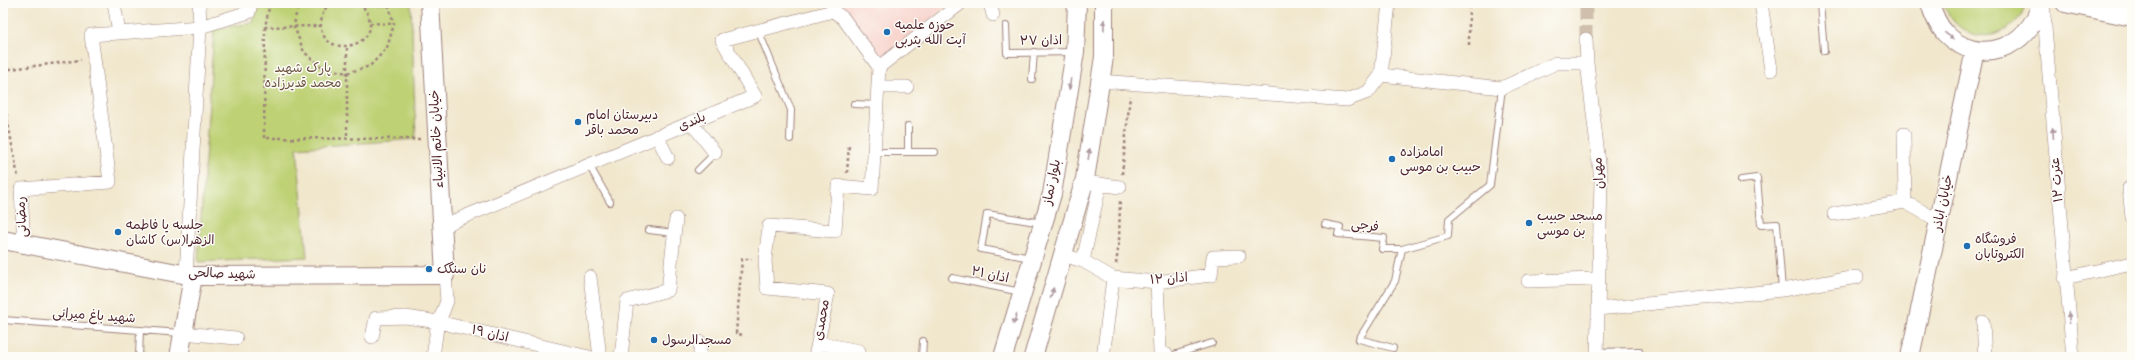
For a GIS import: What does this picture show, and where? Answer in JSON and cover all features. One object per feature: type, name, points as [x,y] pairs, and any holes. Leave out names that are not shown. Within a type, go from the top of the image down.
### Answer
[{"type":"main road","name":"خیابان خاتم الانبیاء","points":[[430,3],[445,275]]},
{"type":"main road","name":"بلوار نماز","points":[[1003,357],[1052,194],[1075,52],[1077,3]]},
{"type":"main road","points":[[1033,357],[1063,255],[1092,183],[1100,81],[1104,57],[1104,3]]},
{"type":"main road","points":[[1930,3],[1935,18],[1944,33],[1959,44],[1975,50],[1994,50],[2012,44],[2027,32],[2038,17],[2042,3]]},
{"type":"main road","points":[[2065,3],[2132,17]]},
{"type":"main road","name":"خیابان اباذر","points":[[1910,357],[1975,50]]},
{"type":"main road","name":"شهید صالحی","points":[[3,240],[190,275],[445,275]]},
{"type":"main road","points":[[179,357],[190,275]]},
{"type":"street","points":[[114,3],[118,33]]},
{"type":"street","points":[[190,275],[200,27],[199,3]]},
{"type":"street","points":[[879,67],[961,3]]},
{"type":"street","points":[[1100,81],[1347,100],[1368,92],[1381,75],[1389,3]]},
{"type":"street","points":[[1761,3],[1771,70]]},
{"type":"street","name":"عترت ۱۲","points":[[2042,3],[2073,357]]},
{"type":"street","points":[[765,260],[770,226],[835,231],[838,186],[872,189],[879,67],[843,18],[832,7]]},
{"type":"street","name":"بلندی","points":[[442,226],[755,96],[722,40],[832,7]]},
{"type":"street","points":[[21,189],[110,182],[90,35],[200,27],[250,8]]},
{"type":"street","name":"مهران","points":[[1586,38],[1586,63],[1601,180],[1597,354]]},
{"type":"street","points":[[1381,75],[1502,88],[1556,63],[1586,63]]},
{"type":"street","points":[[878,87],[907,87]]},
{"type":"street","points":[[691,122],[715,153]]},
{"type":"street","points":[[1904,134],[1905,202]]},
{"type":"street","points":[[657,136],[668,158]]},
{"type":"street","points":[[1083,261],[1092,183],[1120,187]]},
{"type":"street","points":[[2129,188],[2132,212]]},
{"type":"street","name":"رمضانی","points":[[21,189],[24,245]]},
{"type":"street","points":[[1834,214],[1905,202],[1939,221]]},
{"type":"street","points":[[621,357],[627,301],[668,290],[676,219]]},
{"type":"street","name":"اذان ۱۲","points":[[1063,255],[1083,261],[1113,278],[1157,282],[1211,276],[1212,257],[1239,256]]},
{"type":"street","name":"محمدی","points":[[765,260],[767,288],[828,294],[816,357]]},
{"type":"street","points":[[2065,278],[2132,263]]},
{"type":"street","points":[[433,357],[438,322],[447,301],[445,275]]},
{"type":"street","points":[[590,277],[600,357]]},
{"type":"street","points":[[1598,309],[1782,290],[1857,277]]},
{"type":"street","points":[[1103,357],[1113,278]]},
{"type":"street","points":[[1528,280],[1598,279]]},
{"type":"street","points":[[1157,282],[1160,352],[1167,356]]},
{"type":"street","name":"اذان ۱۹","points":[[372,337],[376,318],[406,317],[438,322],[535,351],[589,357]]},
{"type":"street","points":[[1984,322],[1985,357]]},
{"type":"street","points":[[183,333],[236,338]]},
{"type":"street","points":[[700,342],[700,357]]},
{"type":"street","points":[[818,343],[859,351]]},
{"type":"lane","points":[[1820,3],[1824,51]]},
{"type":"lane","name":"اذان ۲۷","points":[[1006,26],[1007,53],[1075,52]]},
{"type":"lane","points":[[758,30],[791,110],[790,139]]},
{"type":"lane","points":[[1032,79],[1034,52]]},
{"type":"lane","points":[[1393,348],[1359,338],[1395,281],[1402,249],[1448,236],[1449,219],[1490,185],[1502,88]]},
{"type":"lane","points":[[854,104],[877,105]]},
{"type":"lane","points":[[908,126],[908,152]]},
{"type":"lane","points":[[874,152],[935,152]]},
{"type":"lane","points":[[698,170],[715,153]]},
{"type":"lane","points":[[588,165],[610,202]]},
{"type":"lane","points":[[1741,180],[1757,178],[1761,225],[1777,224],[1782,290]]},
{"type":"lane","points":[[1033,258],[980,249],[987,214],[1043,223]]},
{"type":"lane","name":"فرجی","points":[[1325,224],[1340,227],[1338,234],[1384,238],[1382,249],[1402,249]]},
{"type":"lane","points":[[649,230],[674,233]]},
{"type":"lane","name":"اذان ۲۱","points":[[952,278],[1022,293]]},
{"type":"lane","name":"شهید باغ میرانی","points":[[3,320],[183,333]]},
{"type":"lane","points":[[139,357],[140,330]]},
{"type":"lane","points":[[922,357],[923,342]]},
{"type":"lane","points":[[1167,356],[1212,343]]},
{"type":"lane","points":[[1597,354],[1639,351]]},
{"type":"path","points":[[270,3],[265,27],[264,138],[437,139]]},
{"type":"path","points":[[300,3],[297,8],[294,26],[304,52],[323,68],[347,73],[370,66],[387,48],[394,24],[388,3]]},
{"type":"path","points":[[331,3],[322,15],[321,26],[325,37],[335,45],[347,48],[359,44],[367,35],[370,23],[368,11],[360,3]]},
{"type":"path","points":[[1448,5],[1457,3]]},
{"type":"path","points":[[1469,3],[1469,45]]},
{"type":"path","points":[[370,23],[394,24]]},
{"type":"path","points":[[265,27],[321,26]]},
{"type":"path","points":[[347,48],[347,138]]},
{"type":"path","points":[[3,70],[94,58]]},
{"type":"path","name":"رمضانی","points":[[3,96],[21,189]]},
{"type":"path","points":[[846,187],[849,146]]},
{"type":"path","points":[[742,335],[736,332],[742,259],[765,260]]},
{"type":"shaded area","name":"حوزه علمیه آیت الله یثربی","points":[[840,3],[951,3],[881,58]]},
{"type":"green space","name":"پارک شهید محمد قدیرزاده","points":[[260,3],[411,3],[416,139],[297,148],[307,257],[198,262],[214,29],[253,23]]},
{"type":"green space","points":[[1943,3],[2027,3],[2019,17],[2009,27],[1998,33],[1985,36],[1972,34],[1961,28],[1951,17]]},
{"type":"tunnel","points":[[1586,3],[1586,39]]},
{"type":"place","name":"حوزه علمیه آیت الله یثربی","points":[[887,32]]},
{"type":"place","name":"دبیرستان امام محمد باقر","points":[[578,122]]},
{"type":"place","name":"امامزاده حبیب بن موسی","points":[[1392,159]]},
{"type":"place","name":"مسجد حبیب بن موسی","points":[[1529,223]]},
{"type":"place","name":"جلسه یا فاطمه الزهرا(س) کاشان","points":[[118,232]]},
{"type":"place","name":"فروشگاه الکتروتابان","points":[[1967,246]]},
{"type":"place","name":"نان سنگک","points":[[429,269]]},
{"type":"place","name":"مسجدالرسول","points":[[654,340]]}]
